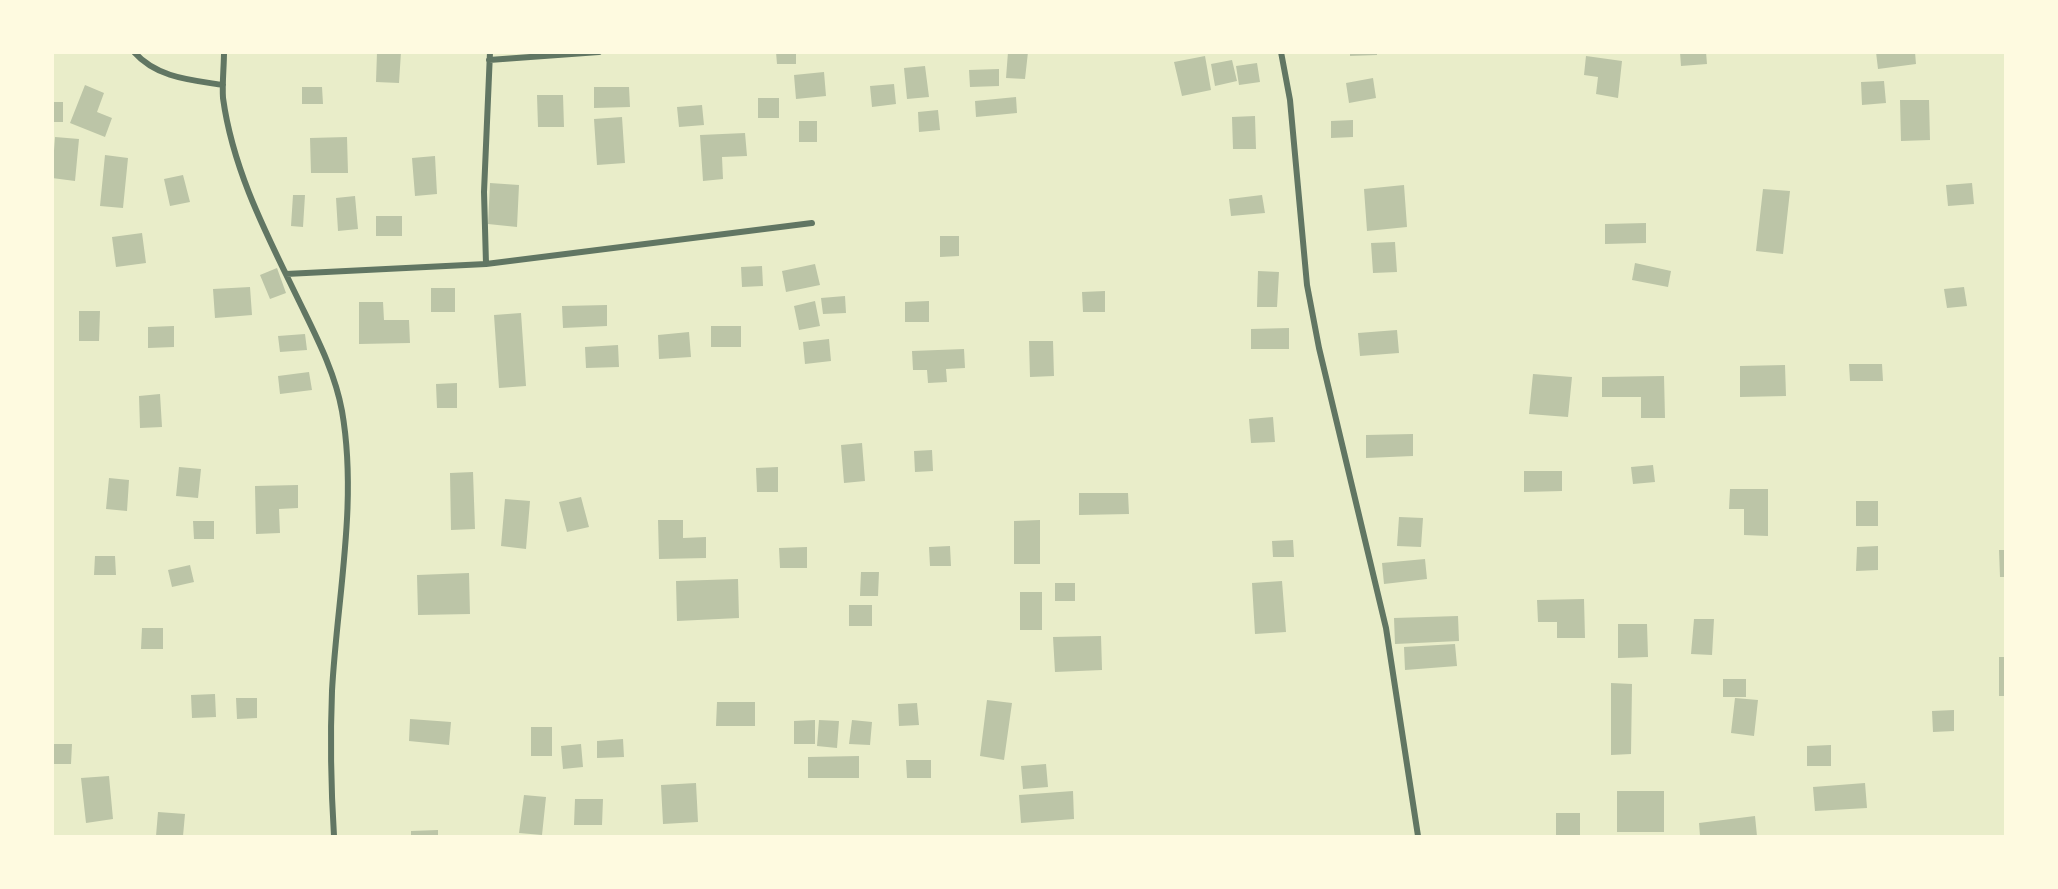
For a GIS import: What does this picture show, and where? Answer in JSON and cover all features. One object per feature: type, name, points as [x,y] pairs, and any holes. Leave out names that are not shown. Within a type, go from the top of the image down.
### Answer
[{"type":"street","points":[[134,52],[150,67],[172,77],[223,85]]},
{"type":"street","points":[[224,52],[223,85],[235,159],[326,357],[342,409],[347,455],[347,506],[332,691],[331,776],[334,837]]},
{"type":"street","points":[[486,264],[484,192],[489,52]]},
{"type":"street","points":[[489,60],[599,52]]},
{"type":"street","points":[[1281,52],[1290,100],[1307,285],[1318,348],[1386,628],[1418,837]]},
{"type":"street","points":[[286,274],[486,264],[812,223]]},
{"type":"building","points":[[377,52],[401,52],[399,83],[376,82]]},
{"type":"building","points":[[776,52],[796,52],[796,64],[777,64]]},
{"type":"building","points":[[1008,52],[1028,52],[1025,79],[1006,78]]},
{"type":"building","points":[[1350,52],[1377,52],[1377,55],[1350,56]]},
{"type":"building","points":[[1680,52],[1706,52],[1707,64],[1681,66]]},
{"type":"building","points":[[1876,52],[1915,52],[1916,64],[1878,69]]},
{"type":"building","points":[[1205,56],[1211,90],[1182,96],[1174,62]]},
{"type":"building","points":[[1586,56],[1622,61],[1618,98],[1596,94],[1598,77],[1584,75]]},
{"type":"building","points":[[1232,60],[1237,81],[1215,86],[1211,64]]},
{"type":"building","points":[[1257,63],[1260,82],[1239,85],[1236,66]]},
{"type":"building","points":[[925,66],[929,97],[907,99],[904,68]]},
{"type":"building","points":[[999,69],[999,86],[970,87],[969,70]]},
{"type":"building","points":[[824,72],[826,96],[796,99],[794,75]]},
{"type":"building","points":[[1373,78],[1376,98],[1349,103],[1346,83]]},
{"type":"building","points":[[1884,81],[1886,103],[1862,105],[1861,82]]},
{"type":"building","points":[[894,84],[896,104],[872,107],[870,86]]},
{"type":"building","points":[[85,85],[104,93],[97,112],[112,118],[105,137],[70,123]]},
{"type":"building","points":[[302,87],[322,87],[323,104],[302,104]]},
{"type":"building","points":[[594,87],[629,87],[630,107],[594,108]]},
{"type":"building","points":[[537,95],[563,95],[564,127],[538,127]]},
{"type":"building","points":[[1016,97],[1017,113],[976,117],[975,101]]},
{"type":"building","points":[[758,98],[779,98],[779,118],[758,118]]},
{"type":"building","points":[[1900,100],[1929,100],[1930,140],[1901,141]]},
{"type":"building","points":[[52,102],[63,102],[63,122],[52,122]]},
{"type":"building","points":[[702,105],[704,125],[679,127],[677,107]]},
{"type":"building","points":[[938,110],[940,130],[919,132],[918,112]]},
{"type":"building","points":[[1255,116],[1256,149],[1233,149],[1232,117]]},
{"type":"building","points":[[622,117],[625,163],[597,165],[594,119]]},
{"type":"building","points":[[1353,120],[1353,137],[1331,138],[1331,121]]},
{"type":"building","points":[[799,121],[817,121],[817,142],[799,142]]},
{"type":"building","points":[[745,133],[747,156],[722,157],[723,179],[703,181],[700,135]]},
{"type":"building","points":[[55,137],[79,139],[75,181],[52,178]]},
{"type":"building","points":[[347,137],[348,173],[311,173],[310,138]]},
{"type":"building","points":[[105,155],[128,158],[123,208],[100,206]]},
{"type":"building","points":[[435,156],[437,194],[415,196],[412,158]]},
{"type":"building","points":[[183,175],[190,202],[170,206],[164,179]]},
{"type":"building","points":[[490,183],[519,185],[517,227],[488,224]]},
{"type":"building","points":[[1972,183],[1974,204],[1948,206],[1946,185]]},
{"type":"building","points":[[1404,185],[1407,227],[1367,231],[1364,189]]},
{"type":"building","points":[[1763,189],[1790,191],[1783,254],[1756,251]]},
{"type":"building","points":[[293,195],[305,195],[303,227],[291,226]]},
{"type":"building","points":[[1262,195],[1265,213],[1231,216],[1229,199]]},
{"type":"building","points":[[355,196],[358,229],[338,231],[336,198]]},
{"type":"building","points":[[376,216],[402,216],[402,236],[376,236]]},
{"type":"building","points":[[1646,223],[1646,243],[1605,244],[1605,224]]},
{"type":"building","points":[[142,233],[146,263],[116,267],[112,237]]},
{"type":"building","points":[[940,236],[959,236],[959,256],[940,257]]},
{"type":"building","points":[[1395,242],[1397,272],[1373,273],[1371,243]]},
{"type":"building","points":[[1635,263],[1671,271],[1668,287],[1632,280]]},
{"type":"building","points":[[815,264],[820,285],[786,292],[782,271]]},
{"type":"building","points":[[762,266],[763,286],[742,287],[741,267]]},
{"type":"building","points":[[277,268],[286,293],[270,299],[260,275]]},
{"type":"building","points":[[1258,271],[1279,272],[1277,307],[1257,307]]},
{"type":"building","points":[[250,287],[252,315],[215,318],[213,289]]},
{"type":"building","points":[[1964,287],[1967,306],[1947,308],[1944,289]]},
{"type":"building","points":[[431,288],[455,288],[455,312],[431,312]]},
{"type":"building","points":[[1105,291],[1105,312],[1083,312],[1082,292]]},
{"type":"building","points":[[845,296],[846,313],[823,314],[821,298]]},
{"type":"building","points":[[815,301],[820,326],[799,330],[794,306]]},
{"type":"building","points":[[929,301],[929,322],[905,322],[905,302]]},
{"type":"building","points":[[359,302],[383,302],[384,320],[409,320],[410,343],[359,344]]},
{"type":"building","points":[[607,305],[607,326],[563,328],[562,306]]},
{"type":"building","points":[[79,311],[100,311],[99,341],[79,341]]},
{"type":"building","points":[[521,313],[526,386],[499,388],[494,315]]},
{"type":"building","points":[[174,326],[174,347],[148,348],[148,327]]},
{"type":"building","points":[[711,326],[741,326],[741,347],[711,347]]},
{"type":"building","points":[[1289,328],[1289,349],[1251,349],[1251,329]]},
{"type":"building","points":[[1397,330],[1399,353],[1360,356],[1358,333]]},
{"type":"building","points":[[689,332],[691,357],[659,359],[658,335]]},
{"type":"building","points":[[305,334],[307,350],[280,352],[278,336]]},
{"type":"building","points":[[829,339],[831,361],[805,364],[803,342]]},
{"type":"building","points":[[1029,341],[1053,341],[1054,376],[1030,377]]},
{"type":"building","points":[[618,345],[619,367],[586,368],[585,347]]},
{"type":"building","points":[[964,349],[965,368],[946,369],[947,382],[928,383],[927,370],[913,370],[912,351]]},
{"type":"building","points":[[1849,364],[1882,364],[1883,381],[1850,381]]},
{"type":"building","points":[[1785,365],[1786,396],[1740,397],[1740,366]]},
{"type":"building","points":[[309,372],[312,390],[280,394],[278,376]]},
{"type":"building","points":[[1533,374],[1572,377],[1568,417],[1529,414]]},
{"type":"building","points":[[1664,376],[1665,418],[1641,418],[1641,397],[1602,397],[1602,377]]},
{"type":"building","points":[[457,383],[457,408],[437,408],[436,384]]},
{"type":"building","points":[[160,394],[162,427],[140,428],[139,396]]},
{"type":"building","points":[[1273,417],[1275,442],[1251,443],[1249,419]]},
{"type":"building","points":[[1413,434],[1413,456],[1366,458],[1366,435]]},
{"type":"building","points":[[862,443],[865,481],[844,483],[841,445]]},
{"type":"building","points":[[932,450],[933,471],[915,472],[914,451]]},
{"type":"building","points":[[1653,465],[1655,482],[1633,484],[1631,467]]},
{"type":"building","points":[[179,467],[201,469],[198,498],[176,496]]},
{"type":"building","points":[[778,467],[778,492],[757,492],[756,468]]},
{"type":"building","points":[[1524,471],[1562,471],[1562,491],[1524,492]]},
{"type":"building","points":[[473,472],[475,529],[451,530],[450,473]]},
{"type":"building","points":[[109,478],[129,480],[127,511],[106,509]]},
{"type":"building","points":[[298,485],[298,508],[279,509],[280,533],[256,534],[255,486]]},
{"type":"building","points":[[1730,489],[1768,489],[1768,536],[1744,535],[1744,509],[1729,509]]},
{"type":"building","points":[[1079,493],[1128,493],[1129,514],[1079,515]]},
{"type":"building","points":[[581,497],[589,527],[567,532],[559,502]]},
{"type":"building","points":[[505,499],[530,501],[526,549],[501,546]]},
{"type":"building","points":[[1856,501],[1878,501],[1878,526],[1856,526]]},
{"type":"building","points":[[1399,517],[1423,518],[1421,547],[1397,546]]},
{"type":"building","points":[[658,520],[683,520],[683,538],[706,537],[706,558],[659,559]]},
{"type":"building","points":[[1040,520],[1040,564],[1014,564],[1014,521]]},
{"type":"building","points":[[193,521],[214,521],[214,539],[194,539]]},
{"type":"building","points":[[1293,540],[1294,557],[1273,557],[1272,541]]},
{"type":"building","points":[[950,546],[951,566],[930,566],[929,547]]},
{"type":"building","points":[[1878,546],[1878,570],[1856,571],[1857,547]]},
{"type":"building","points":[[807,547],[807,568],[780,568],[779,548]]},
{"type":"building","points":[[1999,550],[2006,550],[2006,577],[2000,577]]},
{"type":"building","points":[[95,556],[115,556],[116,575],[94,575]]},
{"type":"building","points":[[1425,559],[1427,579],[1384,584],[1382,563]]},
{"type":"building","points":[[190,565],[194,582],[172,587],[168,570]]},
{"type":"building","points":[[861,572],[879,572],[878,596],[860,596]]},
{"type":"building","points":[[469,573],[470,614],[418,615],[417,575]]},
{"type":"building","points":[[738,579],[739,618],[677,621],[676,581]]},
{"type":"building","points":[[1282,581],[1286,632],[1255,634],[1252,583]]},
{"type":"building","points":[[1055,583],[1075,583],[1075,601],[1055,601]]},
{"type":"building","points":[[1020,592],[1042,592],[1042,630],[1020,630]]},
{"type":"building","points":[[1584,599],[1585,638],[1557,638],[1557,622],[1538,622],[1537,600]]},
{"type":"building","points":[[849,605],[872,605],[872,626],[849,626]]},
{"type":"building","points":[[1458,616],[1459,641],[1395,644],[1394,618]]},
{"type":"building","points":[[1694,619],[1714,619],[1712,655],[1691,654]]},
{"type":"building","points":[[1618,624],[1647,624],[1648,657],[1618,658]]},
{"type":"building","points":[[142,628],[163,628],[163,649],[141,649]]},
{"type":"building","points":[[1101,636],[1102,670],[1055,672],[1053,637]]},
{"type":"building","points":[[1455,644],[1457,666],[1405,670],[1404,647]]},
{"type":"building","points":[[1999,657],[2006,657],[2006,696],[1999,696]]},
{"type":"building","points":[[1723,679],[1746,679],[1746,697],[1723,697]]},
{"type":"building","points":[[1611,683],[1632,684],[1631,754],[1611,755]]},
{"type":"building","points":[[215,694],[216,717],[192,718],[191,695]]},
{"type":"building","points":[[236,698],[257,698],[257,718],[237,719]]},
{"type":"building","points":[[1735,698],[1758,700],[1754,736],[1731,733]]},
{"type":"building","points":[[987,700],[1012,703],[1004,760],[980,756]]},
{"type":"building","points":[[717,702],[755,702],[755,726],[716,726]]},
{"type":"building","points":[[917,703],[919,725],[899,726],[898,704]]},
{"type":"building","points":[[1954,710],[1954,731],[1933,732],[1932,711]]},
{"type":"building","points":[[410,719],[451,722],[449,745],[409,741]]},
{"type":"building","points":[[815,720],[815,744],[794,744],[794,721]]},
{"type":"building","points":[[819,720],[839,721],[837,748],[817,746]]},
{"type":"building","points":[[852,720],[872,722],[870,745],[849,744]]},
{"type":"building","points":[[531,727],[552,727],[552,756],[531,756]]},
{"type":"building","points":[[623,739],[624,757],[597,758],[597,741]]},
{"type":"building","points":[[52,744],[72,744],[71,764],[52,764]]},
{"type":"building","points":[[581,744],[583,767],[563,769],[561,746]]},
{"type":"building","points":[[1831,745],[1831,766],[1807,766],[1807,746]]},
{"type":"building","points":[[859,756],[859,778],[808,778],[808,757]]},
{"type":"building","points":[[906,760],[931,760],[931,778],[907,778]]},
{"type":"building","points":[[1046,764],[1048,787],[1023,789],[1021,766]]},
{"type":"building","points":[[109,776],[113,819],[86,823],[81,778]]},
{"type":"building","points":[[696,783],[698,822],[663,824],[661,785]]},
{"type":"building","points":[[1865,783],[1867,808],[1815,811],[1813,787]]},
{"type":"building","points":[[1073,791],[1074,819],[1021,823],[1019,795]]},
{"type":"building","points":[[1617,791],[1664,791],[1664,832],[1617,832]]},
{"type":"building","points":[[524,795],[546,797],[542,835],[519,833]]},
{"type":"building","points":[[575,799],[603,799],[602,825],[574,825]]},
{"type":"building","points":[[158,812],[185,814],[183,836],[156,836]]},
{"type":"building","points":[[1556,813],[1580,813],[1580,836],[1556,836]]},
{"type":"building","points":[[1755,816],[1757,836],[1700,836],[1699,823]]},
{"type":"building","points":[[438,830],[438,836],[411,836],[411,831]]}]
